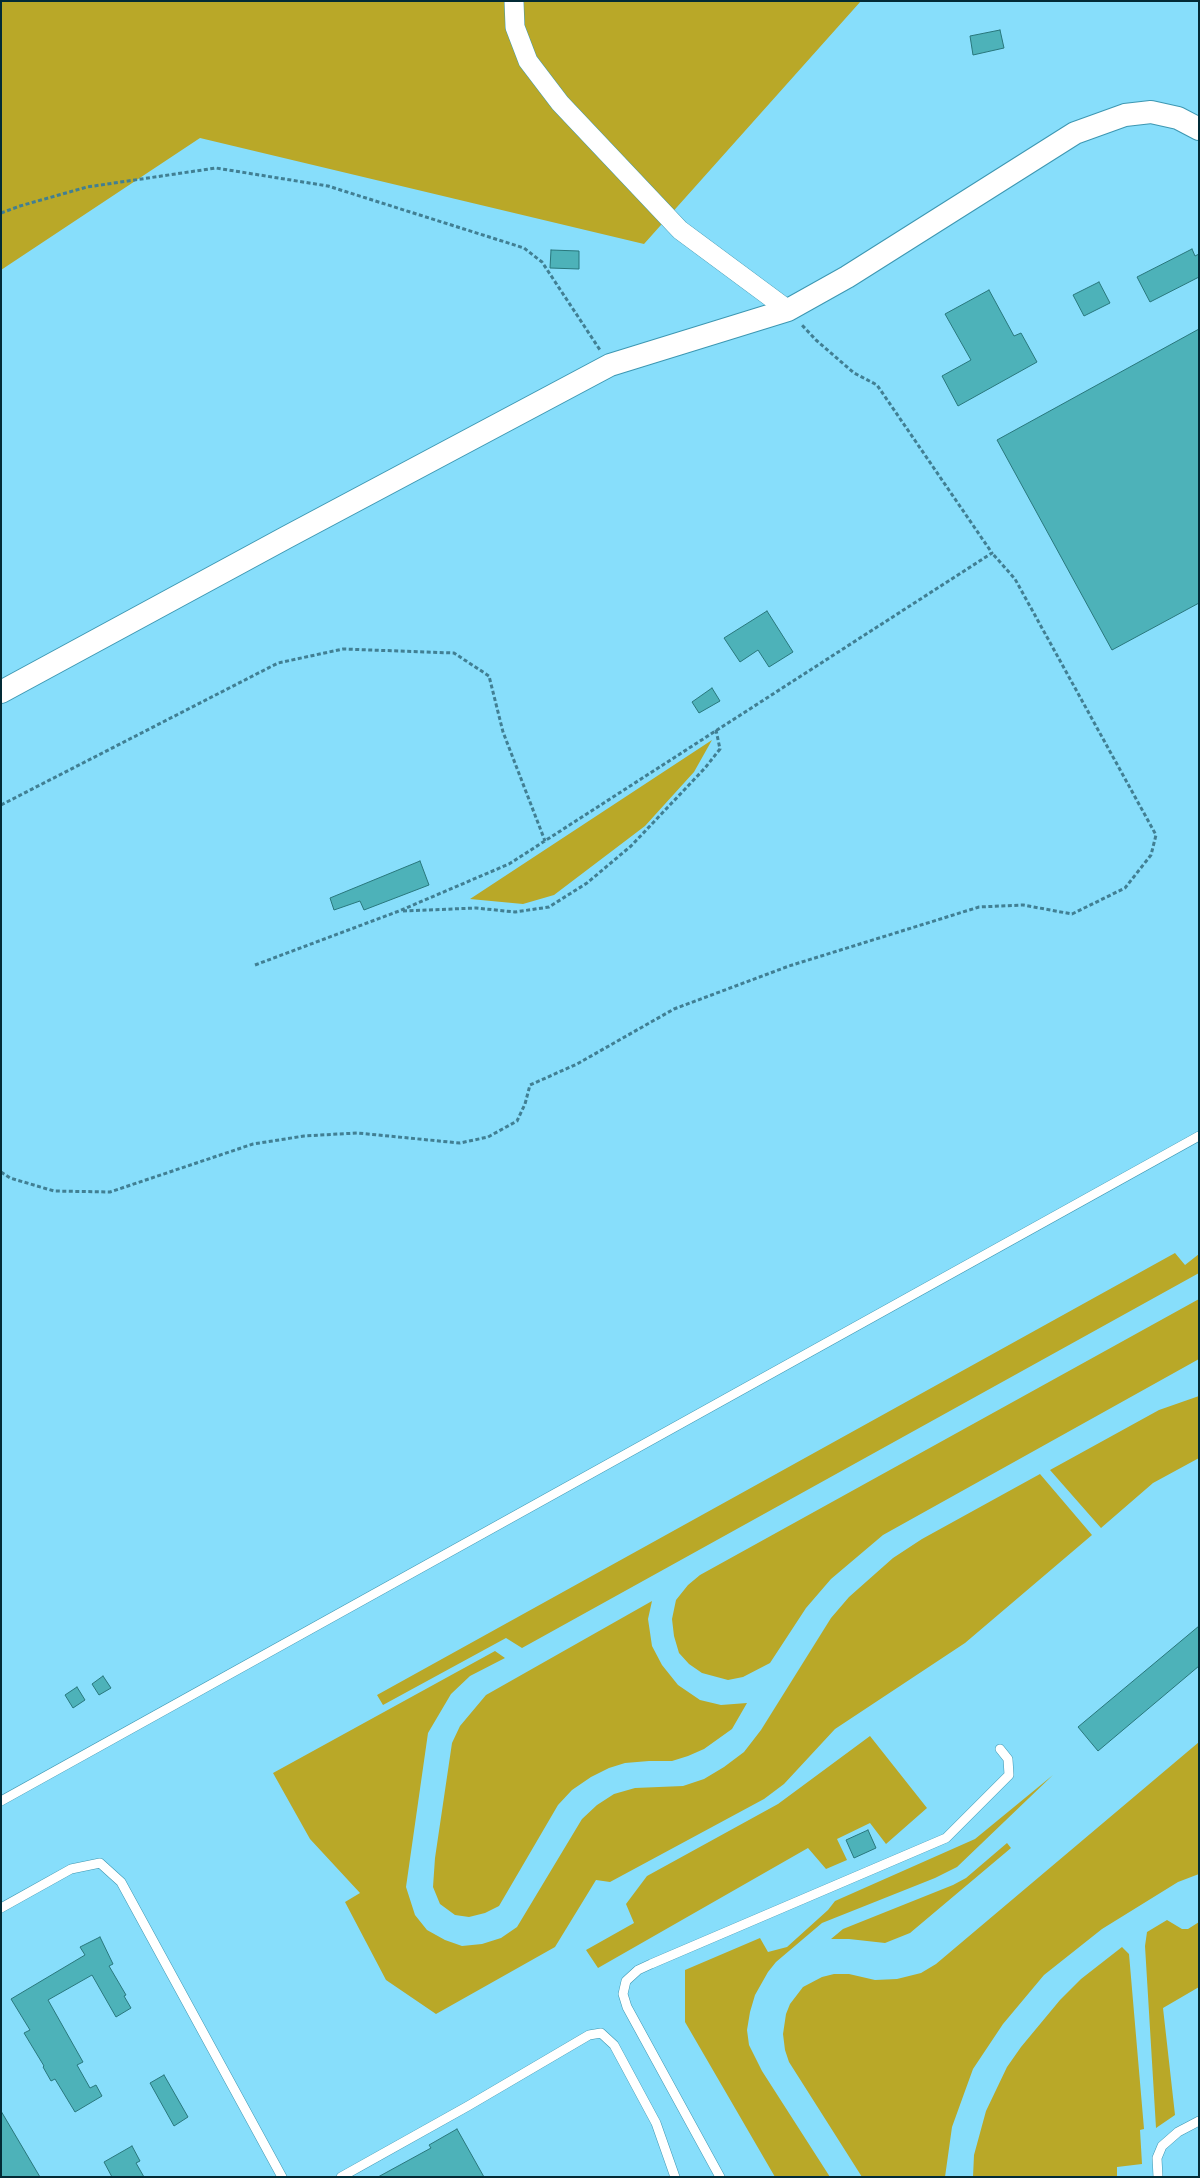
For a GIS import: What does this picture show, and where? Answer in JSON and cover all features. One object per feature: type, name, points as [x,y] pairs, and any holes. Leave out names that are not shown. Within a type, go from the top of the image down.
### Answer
[{"type":"street","points":[[514,1],[514,27],[528,61],[560,103],[680,230],[788,310]]},
{"type":"street","points":[[1,692],[610,365],[788,310],[847,277],[1075,133],[1125,115],[1151,112],[1178,118],[1199,128]]},
{"type":"lane","points":[[1,1801],[1199,1136]]},
{"type":"lane","points":[[720,2177],[626,2007],[623,1994],[626,1981],[638,1970],[651,1964],[946,1838],[1009,1774],[1008,1759],[1000,1749]]},
{"type":"lane","points":[[1,1908],[71,1869],[100,1863],[121,1882],[282,2177]]},
{"type":"lane","points":[[341,2177],[589,2035],[601,2033],[614,2045],[656,2123],[675,2177]]},
{"type":"lane","points":[[1158,2177],[1157,2158],[1162,2146],[1178,2132],[1199,2120]]},
{"type":"path","points":[[1,213],[87,187],[216,168],[328,186],[524,248],[542,262],[610,365]]},
{"type":"path","points":[[1,1172],[10,1178],[54,1191],[110,1192],[253,1144],[304,1136],[357,1133],[460,1143],[488,1137],[517,1121],[525,1104],[530,1085],[577,1064],[674,1009],[790,966],[979,907],[1023,905],[1072,914],[1125,888],[1151,855],[1156,835],[1015,579],[992,552],[877,384],[854,373],[816,340],[788,310]]},
{"type":"path","points":[[255,965],[399,911],[509,864],[992,552]]},
{"type":"path","points":[[1,805],[278,663],[342,648],[445,652],[454,653],[489,676],[503,732],[545,841]]},
{"type":"path","points":[[399,911],[476,908],[515,912],[549,907],[587,883],[631,846],[705,768],[720,749],[716,730]]},
{"type":"shaded area","points":[[1,1],[861,1],[644,244],[200,138],[1,270]]},
{"type":"shaded area","points":[[712,740],[694,772],[645,826],[554,895],[523,904],[470,899]]},
{"type":"shaded area","points":[[1175,1253],[1185,1265],[1199,1254],[1199,1273],[522,1648],[506,1638],[383,1705],[377,1695]]},
{"type":"shaded area","points":[[1199,1299],[1199,1359],[883,1535],[831,1579],[806,1608],[770,1663],[743,1677],[728,1680],[702,1673],[689,1664],[679,1653],[672,1619],[676,1600],[688,1585],[700,1575]]},
{"type":"shaded area","points":[[1199,1396],[1199,1458],[1153,1483],[1101,1528],[1050,1470],[1159,1410]]},
{"type":"shaded area","points":[[1040,1474],[1092,1535],[965,1643],[835,1729],[784,1784],[764,1799],[610,1882],[596,1880],[555,1947],[436,2014],[386,1980],[345,1902],[360,1893],[310,1839],[273,1773],[495,1651],[505,1658],[470,1676],[451,1694],[428,1733],[406,1887],[415,1915],[427,1930],[445,1940],[462,1946],[482,1944],[501,1938],[517,1927],[582,1819],[597,1805],[614,1794],[635,1788],[683,1786],[704,1779],[724,1767],[744,1752],[761,1730],[831,1618],[849,1597],[893,1558],[922,1539]]},
{"type":"shaded area","points":[[652,1601],[648,1619],[652,1646],[662,1665],[678,1685],[700,1700],[721,1705],[747,1703],[732,1729],[704,1749],[688,1756],[672,1761],[625,1763],[591,1777],[572,1790],[558,1805],[499,1906],[485,1913],[469,1917],[455,1915],[440,1904],[433,1887],[435,1858],[452,1743],[460,1726],[486,1695]]},
{"type":"shaded area","points":[[870,1736],[927,1808],[886,1844],[870,1823],[837,1839],[847,1860],[826,1869],[808,1848],[598,1968],[586,1950],[634,1923],[626,1904],[647,1876],[778,1804]]},
{"type":"shaded area","points":[[1199,1742],[1199,1874],[1178,1882],[1102,1929],[1044,1975],[1003,2024],[973,2069],[952,2127],[945,2177],[862,2177],[789,2062],[785,2050],[783,2034],[786,2014],[790,2004],[803,1987],[822,1977],[834,1974],[849,1974],[875,1980],[897,1979],[921,1973],[936,1964]]},
{"type":"shaded area","points":[[1053,1775],[957,1867],[935,1878],[822,1923],[776,1962],[768,1972],[755,1995],[750,2012],[747,2030],[749,2045],[762,2071],[830,2177],[775,2177],[685,2022],[685,1970],[760,1938],[768,1952],[787,1947],[828,1910],[835,1901],[975,1839]]},
{"type":"shaded area","points":[[1007,1843],[1011,1848],[910,1933],[885,1943],[831,1939],[843,1929],[966,1878]]},
{"type":"shaded area","points":[[1167,1920],[1182,1929],[1188,1929],[1199,1922],[1199,1987],[1163,2008],[1175,2115],[1156,2128],[1145,1946],[1147,1932]]},
{"type":"shaded area","points":[[1122,1947],[1129,1954],[1144,2129],[1140,2130],[1142,2164],[1117,2167],[1117,2177],[973,2177],[974,2155],[986,2111],[1007,2067],[1060,2000],[1081,1979]]},
{"type":"building","points":[[1000,30],[1004,48],[973,55],[970,36]]},
{"type":"building","points":[[1192,249],[1195,256],[1199,254],[1199,277],[1150,302],[1137,277]]},
{"type":"building","points":[[551,250],[579,251],[579,269],[550,268]]},
{"type":"building","points":[[1099,282],[1110,303],[1084,316],[1073,295]]},
{"type":"building","points":[[989,290],[1014,336],[1021,333],[1037,362],[958,406],[942,376],[971,360],[945,314]]},
{"type":"building","points":[[1199,329],[1199,603],[1112,650],[997,440]]},
{"type":"building","points":[[767,611],[793,652],[769,667],[758,650],[740,662],[724,638]]},
{"type":"building","points":[[712,688],[720,701],[699,713],[692,702]]},
{"type":"building","points":[[420,861],[429,885],[364,910],[360,901],[334,910],[330,898]]},
{"type":"building","points":[[1199,1626],[1199,1666],[1098,1751],[1078,1727]]},
{"type":"building","points":[[103,1676],[111,1688],[99,1695],[92,1684]]},
{"type":"building","points":[[77,1687],[85,1700],[73,1708],[65,1695]]},
{"type":"building","points":[[868,1830],[876,1848],[854,1858],[846,1840]]},
{"type":"building","points":[[100,1937],[113,1964],[109,1966],[126,1995],[124,1996],[131,2008],[116,2017],[92,1975],[48,2000],[83,2062],[77,2065],[90,2088],[96,2085],[102,2096],[75,2112],[55,2079],[51,2081],[43,2067],[24,2033],[30,2030],[11,1999],[85,1955],[80,1947]]},
{"type":"building","points":[[164,2075],[188,2117],[174,2126],[150,2083]]},
{"type":"building","points":[[1,2111],[40,2177],[1,2177]]},
{"type":"building","points":[[457,2129],[484,2177],[378,2177],[431,2148],[429,2145]]},
{"type":"building","points":[[132,2146],[140,2161],[136,2163],[144,2177],[112,2177],[104,2162]]}]
